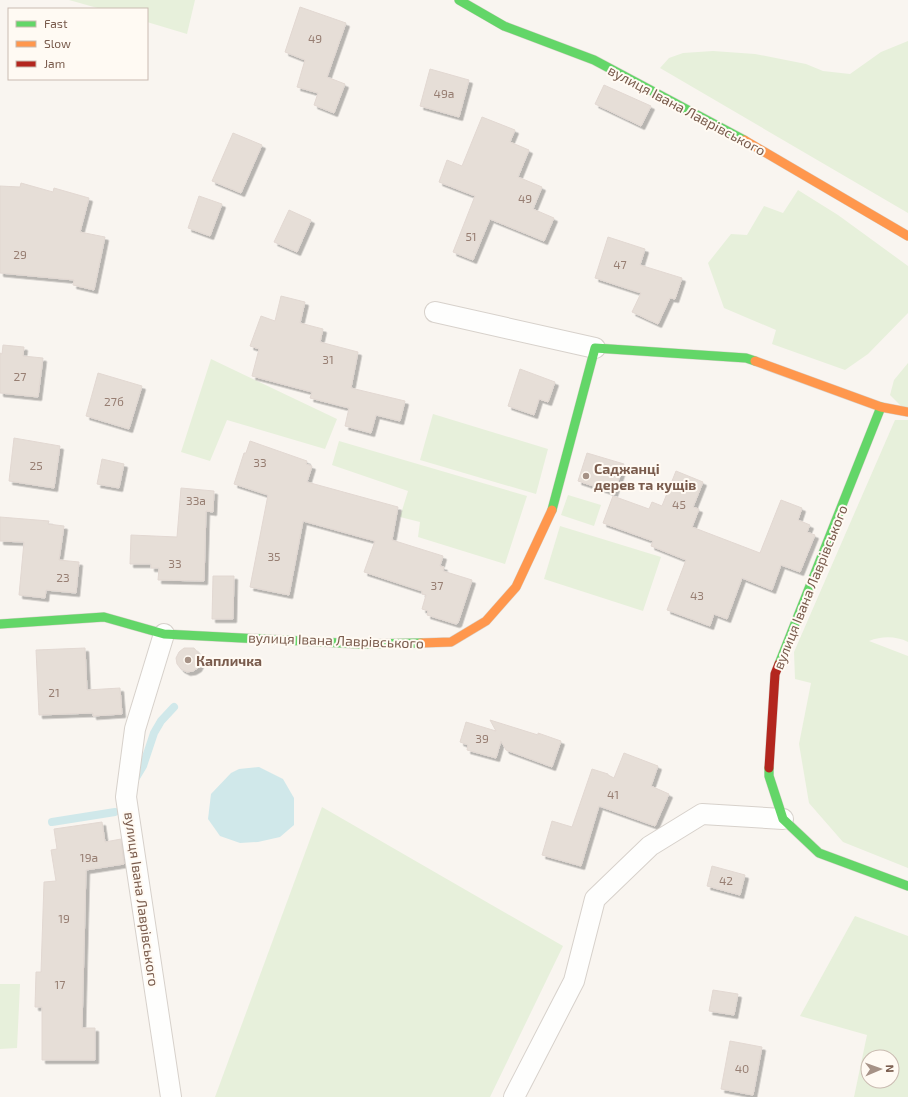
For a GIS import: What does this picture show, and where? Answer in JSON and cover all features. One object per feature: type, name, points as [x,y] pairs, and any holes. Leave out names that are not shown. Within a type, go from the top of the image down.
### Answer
[{"type":"street","name":"вулиця Івана Лаврівського","points":[[459,0],[504,26],[594,60],[745,140],[908,236]]},
{"type":"street","points":[[435,312],[596,348],[746,358],[881,407],[908,412]]},
{"type":"street","name":"вулиця Івана Лаврівського","points":[[0,624],[104,617],[164,634],[360,644],[451,642],[486,621],[516,587],[552,510],[596,348]]},
{"type":"street","name":"вулиця Івана Лаврівського","points":[[783,819],[769,776],[775,674],[881,407]]},
{"type":"street","name":"вулиця Івана Лаврівського","points":[[164,634],[135,729],[126,796],[171,1097]]},
{"type":"street","points":[[514,1097],[574,981],[595,899],[650,846],[702,814],[783,819],[819,853],[908,886]]},
{"type":"green space","points":[[69,0],[195,0],[187,34],[148,22],[148,8],[97,8]]},
{"type":"green space","points":[[908,41],[908,213],[660,68],[669,58],[683,53],[713,51],[755,54],[806,64],[823,71],[850,74],[881,52]]},
{"type":"green space","points":[[798,190],[838,215],[908,266],[908,313],[868,354],[845,370],[772,344],[776,330],[724,308],[708,263],[731,234],[747,235],[764,206],[783,213]]},
{"type":"green space","points":[[211,359],[337,419],[325,449],[227,420],[210,461],[181,452]]},
{"type":"green space","points":[[908,363],[908,409],[903,408],[890,395],[894,380]]},
{"type":"green space","points":[[433,414],[548,449],[536,494],[420,460]]},
{"type":"green space","points":[[895,420],[908,420],[908,642],[889,637],[869,641],[908,656],[908,868],[843,842],[809,803],[799,744],[811,683],[795,679],[794,652]]},
{"type":"green space","points":[[339,441],[527,496],[505,564],[418,537],[420,522],[400,517],[408,491],[332,465]]},
{"type":"green space","points":[[568,495],[601,505],[594,526],[561,515]]},
{"type":"green space","points":[[560,526],[661,557],[643,611],[544,579]]},
{"type":"green space","points":[[322,807],[563,946],[490,1097],[215,1097]]},
{"type":"green space","points":[[855,916],[908,936],[908,1097],[854,1097],[860,1068],[860,1089],[900,1089],[900,1049],[864,1049],[867,1035],[800,1016]]},
{"type":"green space","points":[[0,984],[20,984],[17,1048],[0,1049]]},
{"type":"water","points":[[259,767],[283,779],[294,798],[294,825],[280,837],[258,842],[240,843],[220,836],[208,819],[211,794],[231,773],[239,769]]},
{"type":"building","points":[[300,7],[346,23],[327,77],[345,84],[334,113],[314,105],[318,93],[297,87],[305,60],[285,52]]},
{"type":"building","points":[[430,69],[469,80],[459,117],[420,106]]},
{"type":"building","points":[[604,85],[651,106],[641,126],[595,104]]},
{"type":"building","points":[[482,117],[515,130],[510,142],[529,150],[518,177],[542,187],[533,209],[554,218],[544,241],[490,219],[473,260],[453,252],[475,196],[439,182],[447,160],[462,166]]},
{"type":"building","points":[[233,133],[262,145],[241,193],[212,181]]},
{"type":"building","points":[[21,183],[53,192],[54,188],[89,198],[80,232],[105,237],[94,290],[73,285],[74,280],[0,273],[0,186],[20,187]]},
{"type":"building","points":[[199,196],[222,204],[210,236],[188,228]]},
{"type":"building","points":[[289,210],[311,220],[297,252],[274,242]]},
{"type":"building","points":[[608,237],[645,249],[640,265],[682,278],[675,299],[670,298],[658,324],[632,312],[641,293],[595,278]]},
{"type":"building","points":[[281,296],[305,302],[300,323],[323,329],[320,342],[358,352],[351,388],[405,401],[400,421],[376,415],[371,433],[345,426],[349,408],[310,398],[312,392],[252,376],[259,349],[250,346],[261,316],[275,321]]},
{"type":"building","points":[[3,345],[24,347],[23,356],[43,358],[38,397],[0,393],[0,353],[2,354]]},
{"type":"building","points":[[520,369],[555,382],[548,402],[539,399],[534,415],[508,406]]},
{"type":"building","points":[[98,373],[142,386],[129,429],[86,416]]},
{"type":"building","points":[[14,438],[60,446],[54,488],[9,481]]},
{"type":"building","points":[[250,441],[307,461],[306,464],[312,466],[307,482],[398,507],[392,540],[443,556],[440,566],[444,567],[443,571],[472,580],[458,623],[456,624],[427,615],[428,611],[422,609],[426,595],[422,594],[422,591],[364,572],[375,541],[303,521],[289,595],[250,587],[268,495],[234,484],[244,453],[246,453]]},
{"type":"building","points":[[587,453],[624,464],[614,493],[578,481]]},
{"type":"building","points":[[102,459],[124,464],[119,488],[97,484]]},
{"type":"building","points":[[676,471],[703,482],[693,507],[699,509],[692,527],[760,553],[781,500],[802,508],[798,520],[810,525],[807,532],[815,535],[800,572],[781,565],[772,590],[742,578],[727,619],[714,614],[710,626],[667,610],[686,560],[651,546],[653,541],[603,523],[613,496],[649,509],[652,502],[662,506]]},
{"type":"building","points":[[181,488],[214,491],[213,512],[206,511],[204,581],[158,580],[159,568],[151,568],[151,564],[130,564],[131,535],[177,537]]},
{"type":"building","points":[[0,517],[49,521],[48,524],[64,526],[59,560],[79,562],[76,593],[46,590],[45,598],[19,595],[24,542],[0,541]]},
{"type":"building","points":[[213,576],[234,576],[233,619],[212,619]]},
{"type":"building","points":[[85,648],[87,690],[120,688],[122,714],[93,716],[93,713],[39,715],[36,650]]},
{"type":"building","name":"Капличка","points":[[184,648],[194,648],[200,655],[201,662],[198,668],[193,671],[187,672],[181,669],[177,664],[176,658],[179,652]]},
{"type":"building","points":[[490,720],[561,741],[552,767],[506,750],[501,741],[496,758],[467,750],[468,745],[460,742],[466,722],[496,731]]},
{"type":"building","points":[[624,753],[658,766],[651,786],[669,794],[655,826],[599,806],[581,866],[542,855],[552,821],[572,827],[592,769],[608,774],[614,778]]},
{"type":"building","points":[[102,822],[105,842],[121,839],[124,864],[86,870],[82,1028],[95,1028],[95,1060],[42,1060],[42,1007],[35,1007],[36,972],[41,972],[44,882],[56,881],[51,850],[57,849],[54,829]]},
{"type":"building","points":[[712,866],[745,875],[740,895],[707,886]]},
{"type":"building","points":[[713,990],[738,994],[734,1015],[709,1011]]},
{"type":"building","points":[[730,1041],[762,1047],[753,1095],[721,1089]]},
{"type":"waterway","points":[[134,781],[143,766],[154,733],[161,721],[174,707]]},
{"type":"waterway","points":[[52,822],[115,812]]},
{"type":"traffic: fast","points":[[459,0],[504,26],[594,60],[744,140]]},
{"type":"traffic: fast","points":[[552,510],[595,348],[746,358],[755,361]]},
{"type":"traffic: fast","points":[[779,664],[881,407]]},
{"type":"traffic: fast","points":[[0,624],[104,617],[164,634],[360,644],[421,643]]},
{"type":"traffic: fast","points":[[769,768],[769,776],[783,819],[819,853],[908,886]]},
{"type":"traffic: slow","points":[[744,140],[908,236]]},
{"type":"traffic: slow","points":[[755,361],[881,407],[908,412]]},
{"type":"traffic: slow","points":[[421,643],[451,642],[486,621],[516,587],[552,510]]},
{"type":"traffic: jam","points":[[769,768],[775,674],[779,664]]},
{"type":"place","name":"Саджанці дерев та кущів","points":[[586,476]]},
{"type":"place","name":"Капличка","points":[[188,660]]}]
